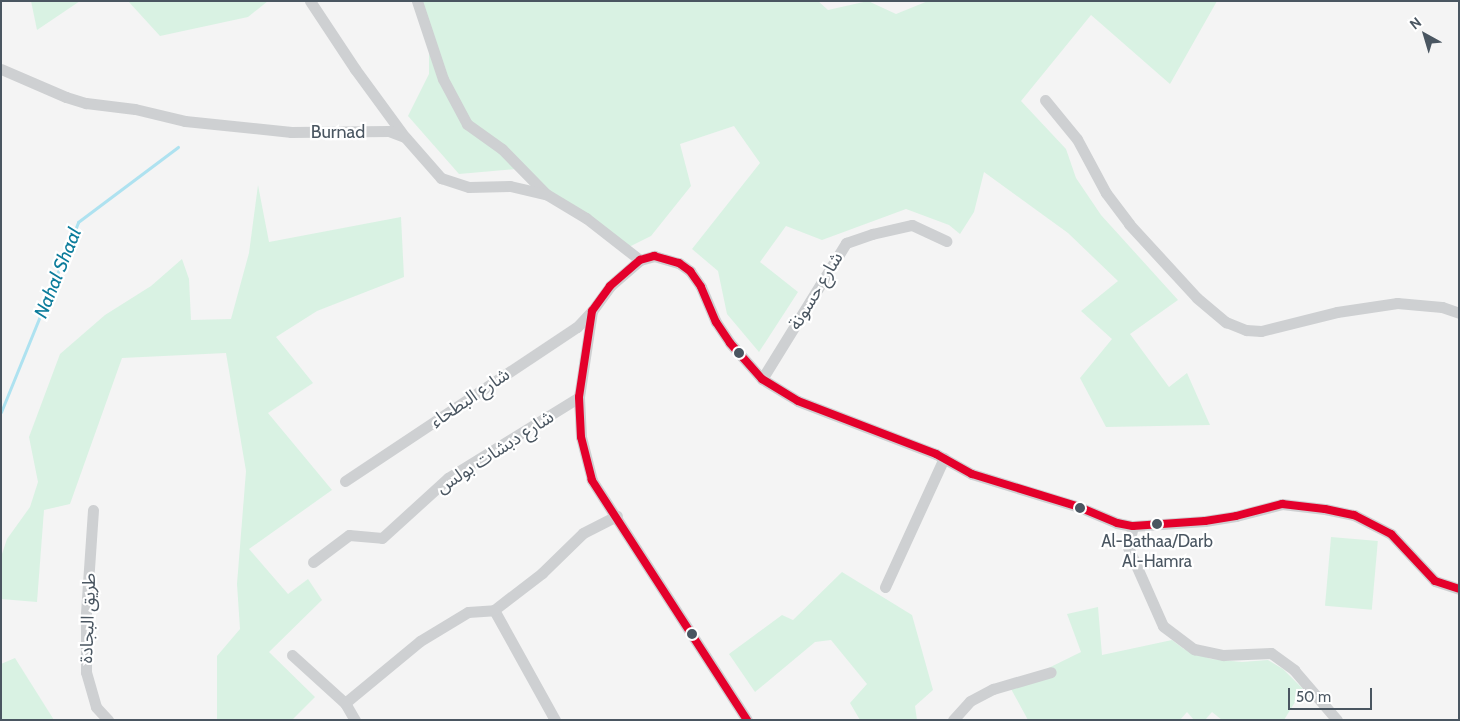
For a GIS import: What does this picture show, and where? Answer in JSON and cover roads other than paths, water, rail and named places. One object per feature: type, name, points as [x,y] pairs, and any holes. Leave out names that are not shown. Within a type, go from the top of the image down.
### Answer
[{"type":"street","points":[[310,1],[355,69],[405,137],[441,178],[469,187],[510,186],[546,194]]},
{"type":"street","points":[[417,1],[442,79],[467,124],[502,149],[546,194],[586,218],[640,260],[662,256],[679,263],[690,271],[701,288],[716,322],[730,343],[762,379],[798,401],[944,458],[972,474],[1133,526],[1205,521],[1236,516],[1282,504],[1325,509],[1354,515],[1391,534],[1435,581],[1459,589]]},
{"type":"street","name":"Burnad","points":[[1,69],[79,101],[135,110],[185,121],[291,132],[389,131],[405,137]]},
{"type":"street","points":[[1045,100],[1077,139],[1106,193],[1129,224],[1197,298],[1226,322],[1246,330],[1261,331],[1337,312],[1397,303],[1442,307],[1459,312]]},
{"type":"street","name":"شارع حسونة","points":[[762,379],[846,243],[872,234],[912,226],[947,241]]},
{"type":"street","name":"شارع البطحاء","points":[[345,481],[577,327],[592,311],[610,286],[640,260]]},
{"type":"street","points":[[592,311],[579,398],[581,437],[592,480],[747,720]]},
{"type":"street","name":"شارع دبشات بولس","points":[[313,562],[349,535],[382,538],[448,478],[579,398]]},
{"type":"street","points":[[886,587],[944,458]]},
{"type":"street","name":"طريق البجادة","points":[[93,510],[86,614],[86,672],[96,707],[108,720]]},
{"type":"street","points":[[345,703],[420,641],[468,612],[494,610],[542,573],[583,533],[617,516]]},
{"type":"street","points":[[1133,526],[1128,547],[1163,626],[1194,649],[1223,655],[1271,653],[1294,670],[1337,720]]},
{"type":"street","points":[[494,610],[555,720]]},
{"type":"street","points":[[292,655],[345,703],[355,720]]},
{"type":"street","points":[[953,720],[970,701],[993,689],[1051,672]]},
{"type":"waterway","name":"Nahal Shaal","points":[[1,412],[78,222],[178,147]]},
{"type":"place","name":"Al-Bathaa/Darb Al-Hamra","points":[[1157,524]]}]
